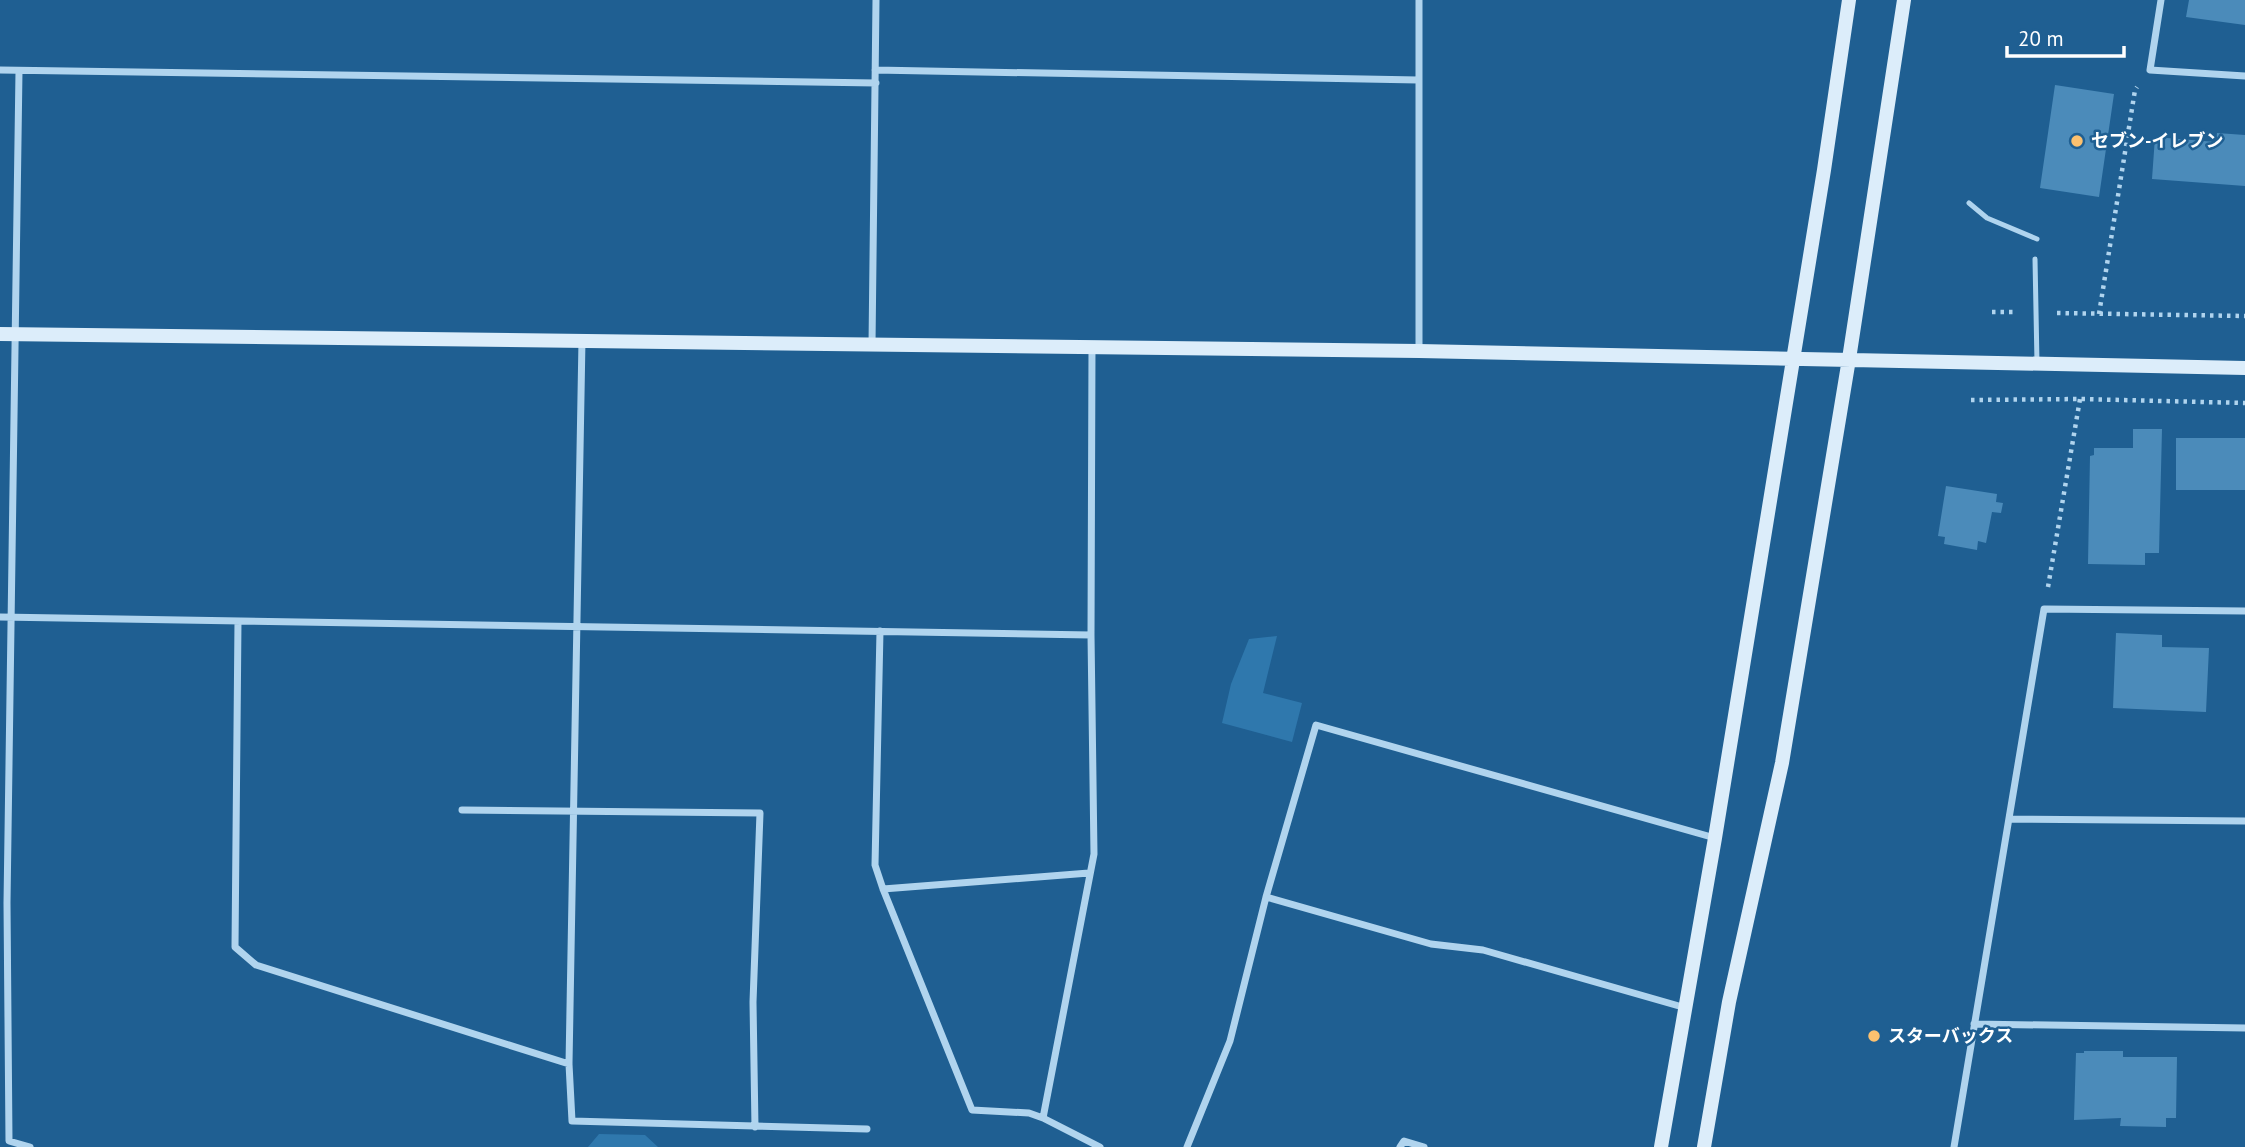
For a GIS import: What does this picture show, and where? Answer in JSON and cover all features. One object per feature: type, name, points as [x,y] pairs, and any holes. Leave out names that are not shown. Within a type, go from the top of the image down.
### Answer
[{"type":"street","points":[[872,345],[876,0]]},
{"type":"street","points":[[1419,0],[1419,351]]},
{"type":"street","points":[[1661,1147],[1715,838],[1824,170],[1849,0]]},
{"type":"street","points":[[1704,1147],[1729,1002],[1782,764],[1850,359],[1904,0]]},
{"type":"street","points":[[2161,0],[2150,70],[2245,76]]},
{"type":"street","points":[[876,69],[1418,80]]},
{"type":"street","points":[[0,70],[876,83]]},
{"type":"street","points":[[9,1141],[3,903],[19,71]]},
{"type":"street","points":[[0,334],[1092,346],[2245,368]]},
{"type":"street","points":[[582,340],[569,1065],[572,1121],[867,1129]]},
{"type":"street","points":[[1042,1118],[1094,854],[1091,635],[1092,346]]},
{"type":"street","points":[[1954,1147],[2044,609],[2245,611]]},
{"type":"street","points":[[0,617],[1091,635]]},
{"type":"street","points":[[238,621],[235,947],[257,965],[569,1065]]},
{"type":"street","points":[[880,631],[875,865],[972,1110],[1029,1112],[1100,1147]]},
{"type":"street","points":[[1187,1147],[1230,1041],[1266,897],[1316,725],[1715,838]]},
{"type":"street","points":[[462,810],[760,813],[753,1002],[755,1127]]},
{"type":"street","points":[[2010,819],[2245,821]]},
{"type":"street","points":[[883,889],[1089,873]]},
{"type":"street","points":[[1266,897],[1431,944],[1483,950],[1686,1008]]},
{"type":"street","points":[[1974,1024],[2245,1028]]},
{"type":"street","points":[[0,1139],[30,1147]]},
{"type":"street","points":[[1400,1147],[1404,1141],[1424,1147]]},
{"type":"lane","points":[[1969,203],[1987,218],[2037,239]]},
{"type":"lane","points":[[2035,259],[2037,363]]},
{"type":"path","points":[[2099,314],[2135,90],[2150,70]]},
{"type":"path","points":[[1992,312],[2245,316]]},
{"type":"path","points":[[1971,400],[2080,399],[2245,403]]},
{"type":"path","points":[[2044,609],[2080,399]]},
{"type":"shaded area","points":[[1277,636],[1263,693],[1302,703],[1292,742],[1222,723],[1231,684],[1249,639]]},
{"type":"shaded area","points":[[599,1134],[645,1135],[658,1147],[588,1147]]},
{"type":"building","points":[[2189,0],[2245,0],[2245,25],[2186,17]]},
{"type":"building","name":"セブン-イレブン","points":[[2055,85],[2114,94],[2099,197],[2040,188]]},
{"type":"building","points":[[2217,133],[2245,135],[2245,186],[2152,179],[2155,137],[2216,142]]},
{"type":"building","points":[[2133,429],[2162,429],[2159,553],[2145,553],[2145,565],[2088,564],[2090,456],[2094,455],[2094,448],[2133,448]]},
{"type":"building","points":[[2176,438],[2245,438],[2245,490],[2176,490]]},
{"type":"building","points":[[1946,486],[1997,494],[1996,502],[2003,503],[2001,513],[1992,512],[1986,543],[1978,541],[1977,550],[1944,544],[1945,537],[1938,536]]},
{"type":"building","points":[[2116,633],[2162,635],[2162,647],[2209,648],[2206,712],[2113,708]]},
{"type":"building","points":[[2123,1051],[2123,1057],[2177,1057],[2176,1118],[2166,1118],[2166,1127],[2120,1126],[2121,1118],[2074,1120],[2076,1053]]},
{"type":"place","name":"セブン-イレブン","points":[[2077,141]]},
{"type":"place","name":"スターバックス","points":[[1874,1036]]}]
